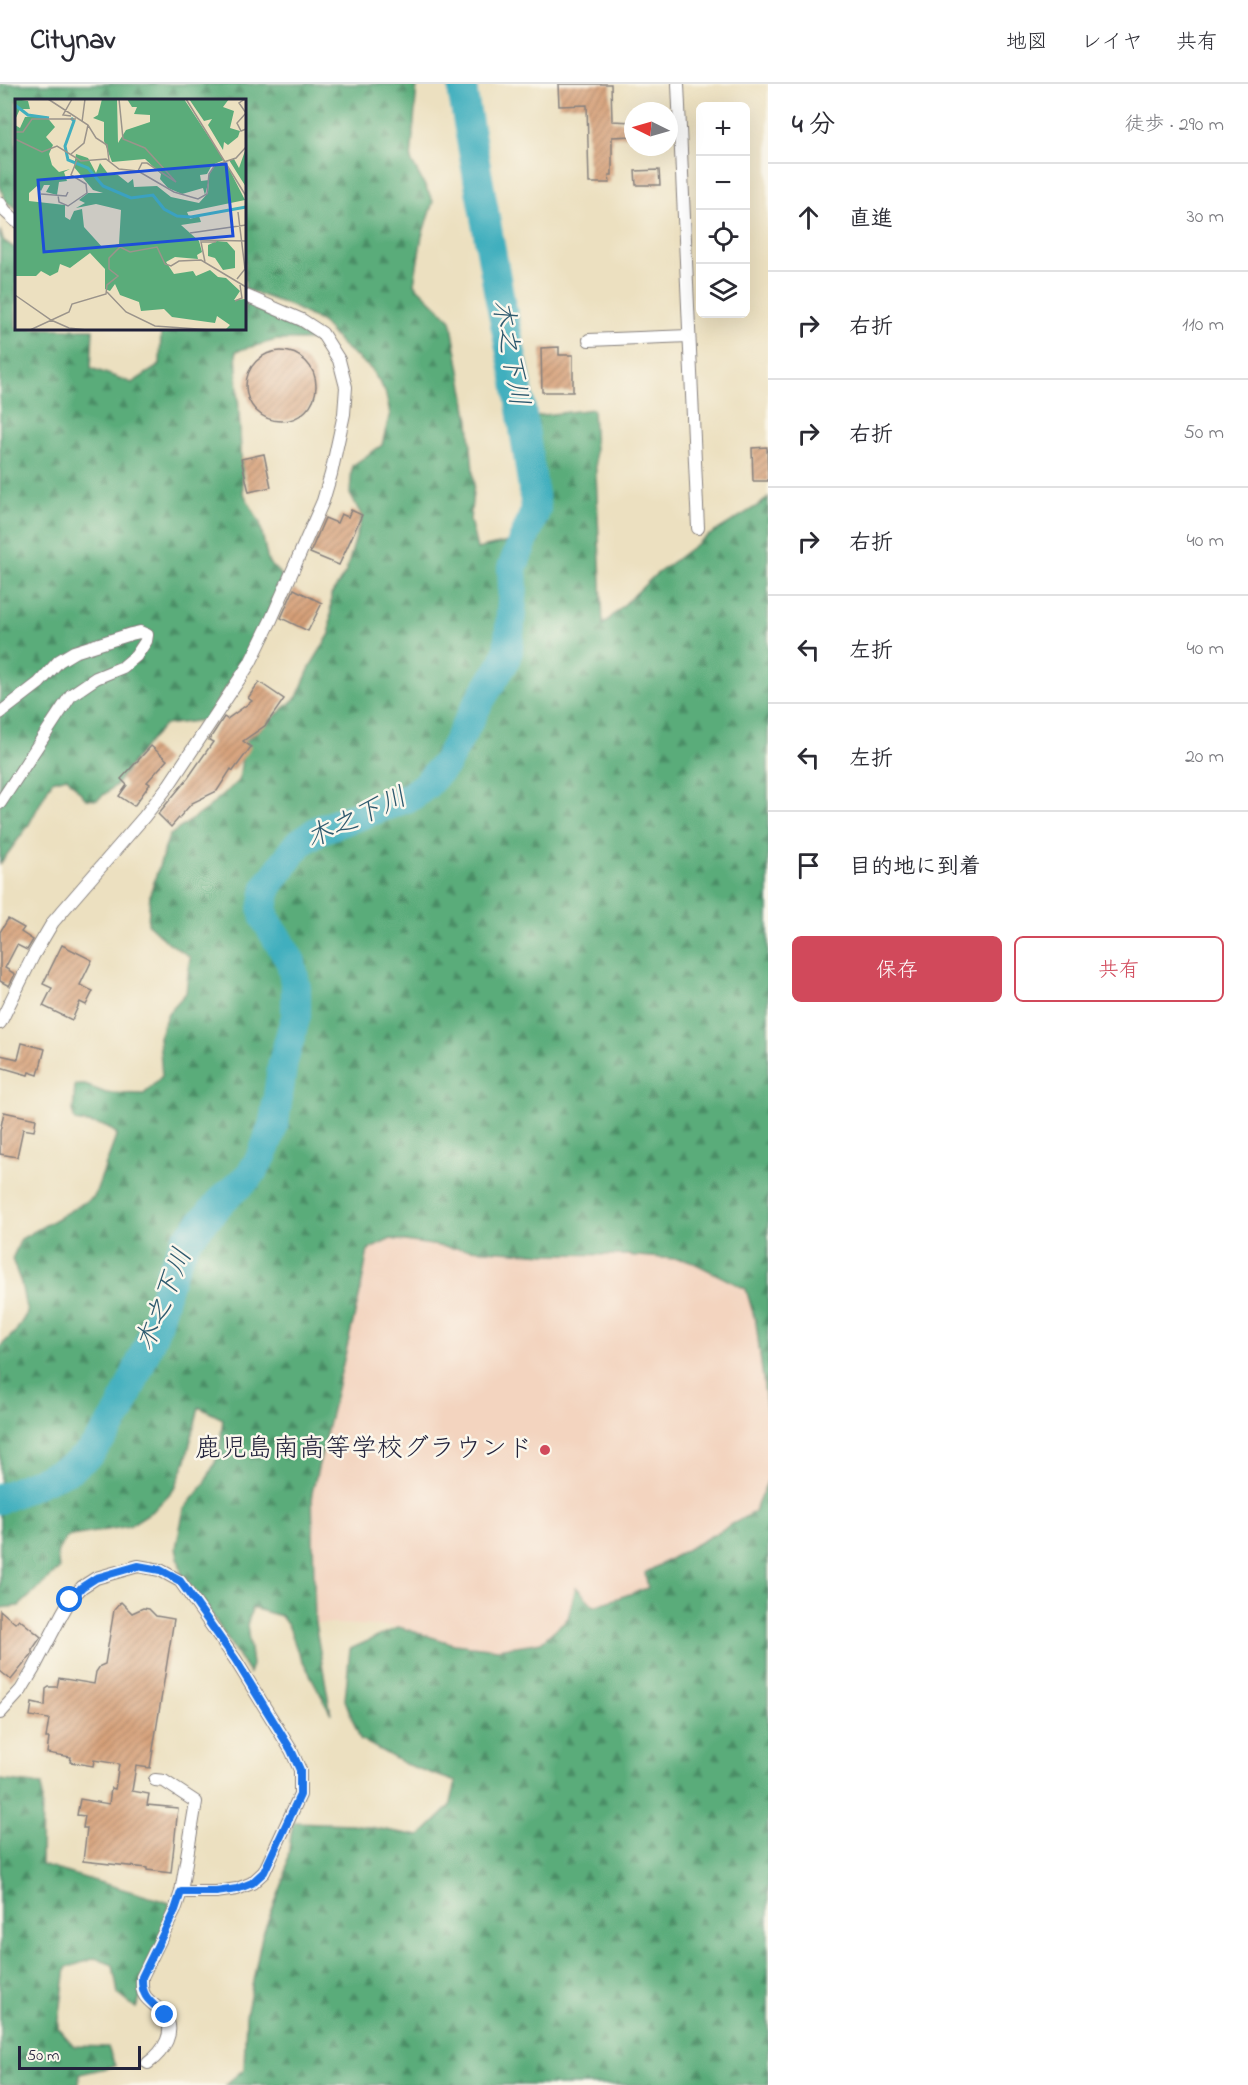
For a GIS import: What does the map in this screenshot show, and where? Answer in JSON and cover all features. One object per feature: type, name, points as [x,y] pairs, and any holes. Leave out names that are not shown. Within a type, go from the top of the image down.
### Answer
[{"type":"street","points":[[678,84],[698,528]]},
{"type":"street","points":[[0,203],[15,220]]},
{"type":"street","points":[[0,1023],[33,956],[53,922],[169,785],[250,663],[322,501],[331,474],[344,414],[346,387],[339,360],[322,333],[302,320],[246,296]]},
{"type":"street","points":[[589,340],[689,336]]},
{"type":"street","points":[[0,712],[27,694],[59,661],[74,652],[131,634],[140,632],[147,635],[146,641],[136,656],[123,667],[96,678],[71,695],[0,803]]},
{"type":"street","points":[[0,1713],[27,1680],[70,1600],[82,1587],[96,1578],[138,1566],[160,1570],[180,1581],[235,1659],[291,1750],[300,1770],[300,1795],[264,1872],[252,1883],[237,1889],[216,1892],[181,1892]]},
{"type":"street","points":[[148,2063],[159,2055],[168,2039],[168,2025],[165,2015],[145,1997],[142,1977],[175,1910],[181,1892],[196,1802],[164,1781],[155,1780]]},
{"type":"shaded area","name":"鹿児島南高等学校グラウンド","points":[[391,1239],[452,1248],[687,1259],[746,1289],[756,1323],[768,1420],[768,1480],[754,1512],[646,1573],[648,1588],[594,1606],[577,1587],[568,1618],[541,1642],[498,1649],[454,1644],[399,1627],[315,1623],[312,1493],[360,1293],[368,1250]]},
{"type":"green space","points":[[0,84],[417,84],[411,160],[433,201],[422,236],[414,284],[451,320],[469,421],[474,484],[470,520],[477,549],[525,538],[529,524],[547,525],[528,417],[593,409],[603,625],[654,576],[703,539],[768,497],[768,1420],[756,1323],[746,1289],[688,1260],[452,1248],[391,1239],[368,1250],[360,1293],[312,1493],[315,1623],[331,1714],[297,1650],[289,1627],[281,1616],[252,1608],[247,1625],[252,1665],[249,1673],[207,1607],[182,1575],[176,1548],[184,1509],[205,1483],[219,1454],[223,1419],[199,1407],[186,1460],[175,1488],[154,1510],[129,1526],[67,1537],[57,1553],[59,1569],[19,1606],[0,1608],[0,1347],[16,1331],[27,1313],[21,1283],[12,1259],[21,1239],[94,1197],[117,1134],[106,1126],[75,1121],[73,1114],[75,1085],[85,1085],[106,1093],[144,1094],[162,1076],[159,1037],[168,1013],[186,993],[190,957],[165,940],[148,924],[150,894],[169,836],[209,807],[239,780],[244,743],[297,697],[311,665],[330,634],[331,595],[346,572],[362,516],[350,494],[352,466],[382,445],[390,413],[385,391],[371,369],[342,345],[322,322],[291,306],[246,289],[246,99],[15,99],[15,207],[5,201],[0,185]]},
{"type":"green space","points":[[0,230],[3,240],[15,248],[15,330],[93,330],[91,368],[132,383],[160,365],[161,330],[246,330],[246,302],[311,340],[277,340],[236,351],[243,492],[260,523],[268,562],[282,576],[268,613],[249,650],[205,720],[164,725],[116,785],[97,800],[86,799],[67,777],[52,781],[28,826],[0,864]]},
{"type":"green space","points":[[768,1480],[768,2085],[225,2085],[244,2069],[246,2016],[262,1936],[285,1877],[293,1822],[352,1824],[420,1836],[450,1807],[456,1782],[405,1764],[360,1739],[345,1700],[350,1649],[399,1627],[454,1644],[498,1649],[541,1642],[568,1618],[576,1587],[594,1606],[648,1588],[645,1573],[754,1512]]},
{"type":"green space","points":[[0,1780],[42,1785],[41,1865],[170,1903],[160,1949],[136,2008],[118,1994],[113,1965],[95,1958],[66,1968],[58,2028],[74,2046],[108,2047],[115,2066],[80,2074],[79,2085],[0,2085]]},
{"type":"building","points":[[558,84],[611,84],[612,121],[624,122],[624,136],[612,137],[610,183],[589,183],[587,105],[559,106]]},
{"type":"building","points":[[659,170],[660,185],[636,185],[635,171]]},
{"type":"building","points":[[559,347],[559,355],[573,355],[573,392],[542,392],[541,348]]},
{"type":"building","points":[[274,351],[288,351],[301,357],[310,366],[316,379],[314,399],[306,411],[288,421],[274,421],[261,415],[252,406],[246,393],[246,379],[252,366],[261,357]]},
{"type":"building","points":[[767,447],[768,481],[753,481],[752,448]]},
{"type":"building","points":[[264,454],[271,487],[249,492],[241,459]]},
{"type":"building","points":[[351,510],[362,515],[339,565],[310,553],[325,518],[337,523],[341,514],[348,517]]},
{"type":"building","points":[[294,589],[322,603],[308,631],[281,618]]},
{"type":"building","points":[[259,682],[284,699],[266,725],[243,741],[251,747],[233,771],[231,769],[217,791],[192,803],[171,827],[158,814],[188,778],[213,742],[209,740],[224,717],[227,719],[252,701],[248,698]]},
{"type":"building","points":[[151,746],[167,760],[147,782],[150,784],[134,806],[119,796],[127,785],[121,779]]},
{"type":"building","points":[[8,919],[24,928],[21,932],[33,940],[27,950],[17,945],[5,968],[15,974],[9,986],[0,981],[0,932]]},
{"type":"building","points":[[62,945],[92,960],[80,985],[93,991],[86,1005],[80,1002],[72,1020],[43,1006],[52,988],[43,984]]},
{"type":"building","points":[[22,1043],[45,1049],[38,1075],[29,1072],[28,1075],[0,1067],[0,1055],[18,1059]]},
{"type":"building","points":[[4,1112],[36,1119],[34,1131],[23,1129],[17,1157],[0,1154],[0,1131]]},
{"type":"building","points":[[121,1602],[132,1613],[143,1608],[149,1609],[156,1616],[174,1619],[150,1768],[136,1766],[132,1791],[149,1794],[147,1805],[178,1808],[171,1873],[83,1861],[87,1828],[83,1828],[85,1816],[77,1815],[80,1799],[109,1804],[111,1788],[115,1789],[119,1764],[94,1760],[93,1766],[70,1762],[71,1757],[47,1753],[49,1738],[46,1738],[49,1719],[30,1716],[32,1703],[45,1706],[46,1689],[57,1687],[59,1678],[94,1684],[96,1672],[100,1666],[105,1664],[114,1610]]},
{"type":"building","points":[[0,1610],[15,1623],[19,1619],[41,1637],[32,1650],[32,1654],[11,1680],[0,1671]]},
{"type":"waterway","name":"木之下川","points":[[0,1499],[71,1468],[89,1454],[108,1430],[120,1411],[155,1329],[171,1273],[185,1242],[223,1199],[250,1175],[262,1156],[274,1123],[283,1062],[296,1016],[296,988],[291,962],[265,918],[263,909],[267,887],[298,844],[319,830],[410,797],[426,785],[446,763],[480,700],[504,662],[508,651],[513,588],[512,568],[536,509],[517,382],[499,295],[463,95],[463,84]]},
{"type":"place","name":"鹿児島南高等学校グラウンド","points":[[545,1450]]},
{"type":"route","points":[[70,1600],[82,1587],[96,1578],[138,1566],[160,1570],[180,1581],[203,1610],[235,1659],[291,1750],[300,1770],[300,1795],[264,1872],[252,1883],[237,1889],[216,1892],[181,1892],[175,1910],[142,1977],[145,1997],[165,2015]]}]
